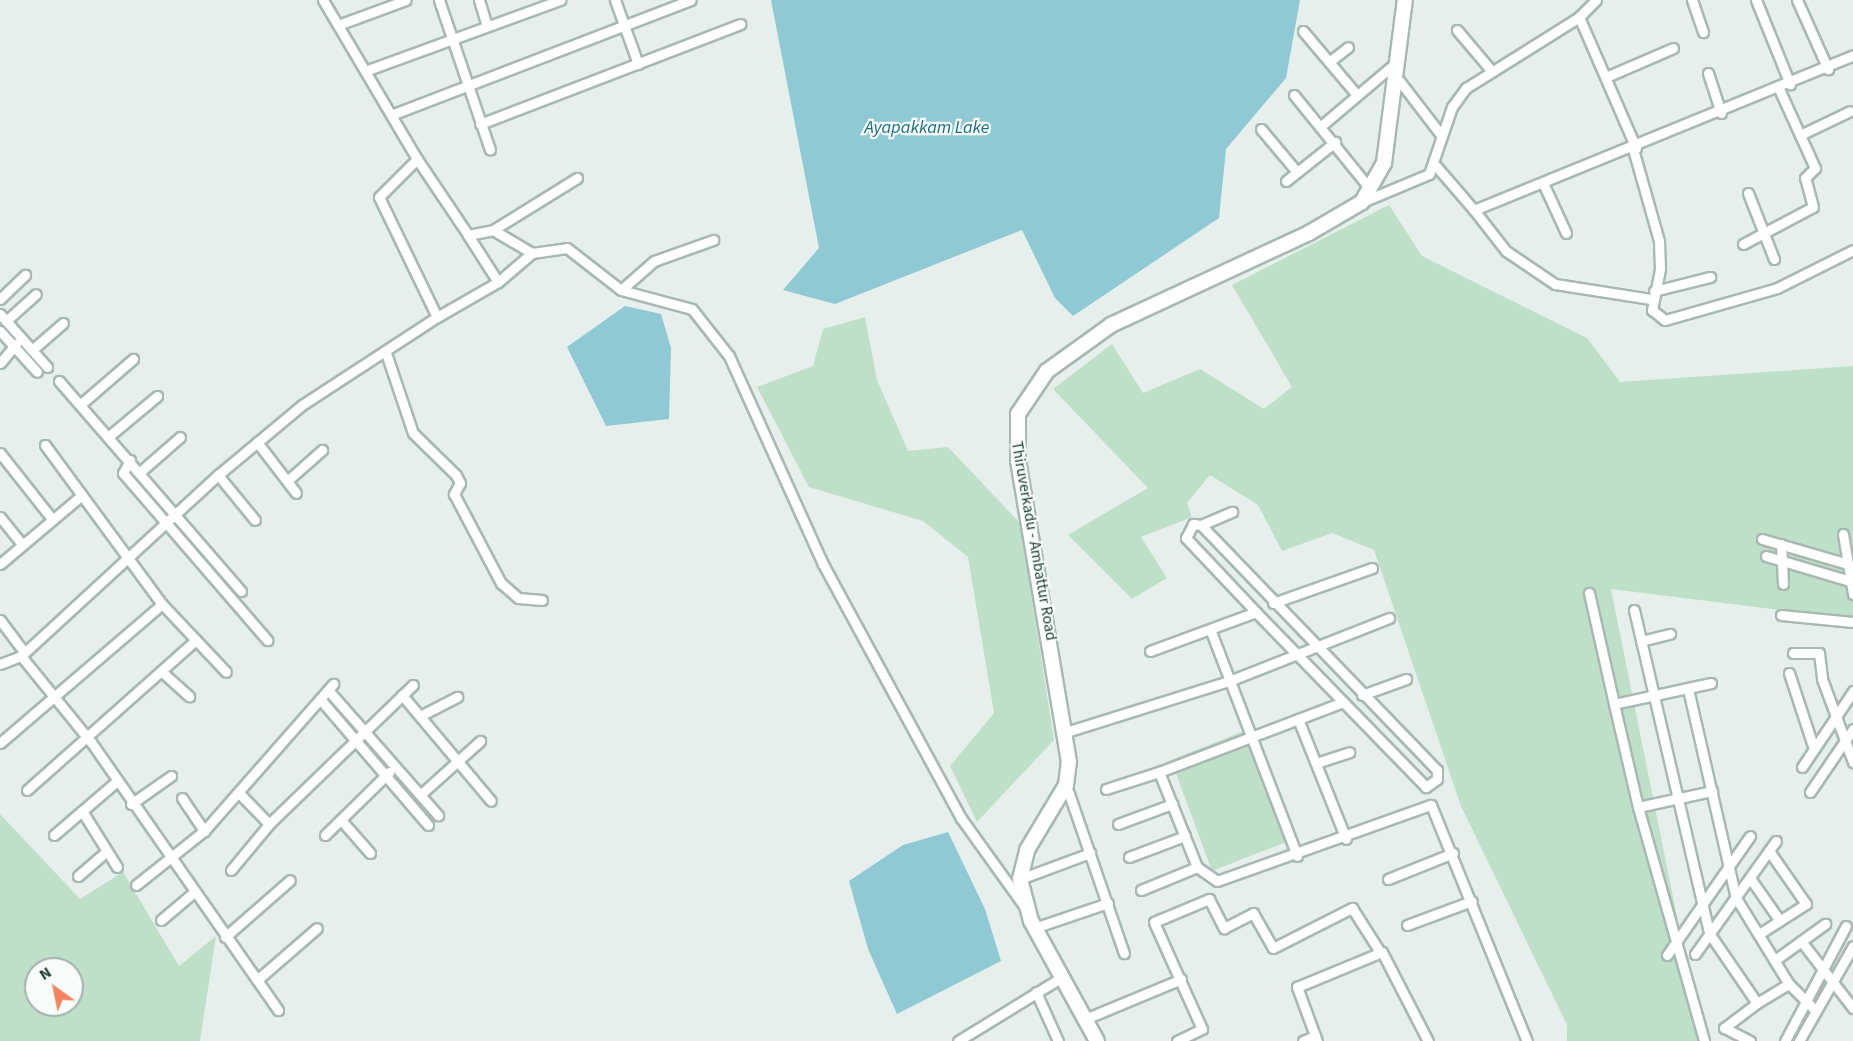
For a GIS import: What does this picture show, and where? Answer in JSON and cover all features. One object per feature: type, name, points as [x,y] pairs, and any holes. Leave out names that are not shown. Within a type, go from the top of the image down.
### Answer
[{"type":"main road","name":"Thiruverkadu - Ambattur Road","points":[[1066,785],[1066,732],[1018,460],[1015,429],[1027,395],[1047,371],[1110,325],[1288,243],[1362,202],[1384,163],[1398,79],[1405,0]]},
{"type":"main road","points":[[1066,785],[1027,850],[1020,879],[1024,906],[1034,928],[1097,1041]]},
{"type":"street","points":[[323,0],[417,159],[498,282]]},
{"type":"street","points":[[338,25],[405,0]]},
{"type":"street","points":[[438,0],[490,150]]},
{"type":"street","points":[[479,0],[487,26]]},
{"type":"street","points":[[365,71],[560,0]]},
{"type":"street","points":[[615,0],[638,64]]},
{"type":"street","points":[[391,115],[466,84],[691,0]]},
{"type":"street","points":[[1362,202],[1402,189],[1436,166],[1441,135],[1459,98],[1490,69],[1579,17],[1596,0]]},
{"type":"street","points":[[1692,0],[1703,32]]},
{"type":"street","points":[[1756,0],[1790,84]]},
{"type":"street","points":[[1797,0],[1828,69]]},
{"type":"street","points":[[1579,17],[1634,148],[1659,241],[1652,295],[1656,316],[1672,319],[1808,277],[1853,250]]},
{"type":"street","points":[[480,124],[740,24]]},
{"type":"street","points":[[1456,30],[1490,69]]},
{"type":"street","points":[[1304,32],[1356,94]]},
{"type":"street","points":[[1329,62],[1348,47]]},
{"type":"street","points":[[1606,77],[1673,48]]},
{"type":"street","points":[[1474,210],[1828,69],[1853,55]]},
{"type":"street","points":[[1321,126],[1356,94],[1399,60]]},
{"type":"street","points":[[1708,73],[1721,112]]},
{"type":"street","points":[[1398,79],[1441,135]]},
{"type":"street","points":[[1743,244],[1813,207],[1805,178],[1815,168],[1779,89]]},
{"type":"street","points":[[1294,95],[1335,142],[1370,189]]},
{"type":"street","points":[[1800,135],[1850,111]]},
{"type":"street","points":[[1261,129],[1297,172]]},
{"type":"street","points":[[1287,181],[1335,142]]},
{"type":"street","points":[[417,159],[379,197],[437,317]]},
{"type":"street","points":[[1436,166],[1506,251],[1555,284],[1652,295],[1710,277]]},
{"type":"street","points":[[468,235],[493,230],[577,178]]},
{"type":"street","points":[[1544,183],[1566,233]]},
{"type":"street","points":[[1748,192],[1774,259]]},
{"type":"street","points":[[493,230],[532,253]]},
{"type":"street","points":[[621,290],[654,261],[713,240]]},
{"type":"street","points":[[0,664],[22,653],[257,442],[437,317],[498,282],[532,253],[567,248],[621,290],[681,302],[729,356],[849,615],[961,818],[1024,906]]},
{"type":"street","points":[[0,298],[25,275]]},
{"type":"street","points":[[36,294],[3,317],[47,367]]},
{"type":"street","points":[[32,350],[63,323]]},
{"type":"street","points":[[0,332],[37,372]]},
{"type":"street","points":[[0,363],[22,339]]},
{"type":"street","points":[[386,353],[413,433],[456,475],[460,483],[454,494],[501,583],[518,598],[542,600]]},
{"type":"street","points":[[81,404],[133,359]]},
{"type":"street","points":[[59,381],[176,513],[241,591]]},
{"type":"street","points":[[108,437],[157,396]]},
{"type":"street","points":[[140,472],[180,436]]},
{"type":"street","points":[[257,442],[296,493]]},
{"type":"street","points":[[45,445],[162,604],[226,672]]},
{"type":"street","points":[[287,481],[322,450]]},
{"type":"street","points":[[0,453],[53,520]]},
{"type":"street","points":[[130,460],[123,473],[267,640]]},
{"type":"street","points":[[218,475],[255,520]]},
{"type":"street","points":[[0,564],[82,495]]},
{"type":"street","points":[[1201,525],[1314,646],[1437,770],[1437,779],[1426,787],[1186,538],[1193,524],[1201,525],[1233,512]]},
{"type":"street","points":[[0,517],[23,545]]},
{"type":"street","points":[[1844,534],[1853,594]]},
{"type":"street","points":[[1762,539],[1848,564]]},
{"type":"street","points":[[1781,544],[1785,562],[1783,584]]},
{"type":"street","points":[[1810,553],[1811,570]]},
{"type":"street","points":[[1766,556],[1850,581]]},
{"type":"street","points":[[1273,603],[1372,568]]},
{"type":"street","points":[[1589,593],[1638,807],[1704,1041]]},
{"type":"street","points":[[0,743],[162,604]]},
{"type":"street","points":[[1634,610],[1700,905],[1709,933],[1756,1003]]},
{"type":"street","points":[[1150,651],[1256,612]]},
{"type":"street","points":[[1781,615],[1853,622]]},
{"type":"street","points":[[1066,732],[1229,681],[1296,652],[1389,618]]},
{"type":"street","points":[[0,620],[54,697],[87,738],[169,860],[278,1010]]},
{"type":"street","points":[[1210,629],[1297,856]]},
{"type":"street","points":[[1641,641],[1670,634]]},
{"type":"street","points":[[27,790],[196,640]]},
{"type":"street","points":[[1793,652],[1819,653],[1844,743],[1853,762]]},
{"type":"street","points":[[161,671],[189,696]]},
{"type":"street","points":[[1789,673],[1814,749]]},
{"type":"street","points":[[1362,695],[1406,679]]},
{"type":"street","points":[[1614,704],[1711,683]]},
{"type":"street","points":[[231,870],[269,824],[413,685]]},
{"type":"street","points":[[136,885],[204,831],[330,687],[365,732],[438,815]]},
{"type":"street","points":[[1688,689],[1736,898],[1789,984],[1815,1010]]},
{"type":"street","points":[[1802,767],[1853,691]]},
{"type":"street","points":[[402,695],[491,801]]},
{"type":"street","points":[[420,716],[457,697]]},
{"type":"street","points":[[320,699],[428,825]]},
{"type":"street","points":[[1106,789],[1159,772],[1343,702]]},
{"type":"street","points":[[1298,719],[1346,839]]},
{"type":"street","points":[[1810,792],[1853,729]]},
{"type":"street","points":[[420,795],[480,741]]},
{"type":"street","points":[[1316,764],[1349,752]]},
{"type":"street","points":[[326,835],[395,767]]},
{"type":"street","points":[[1159,772],[1197,867],[1217,881],[1346,839],[1426,803],[1435,808],[1527,1041]]},
{"type":"street","points":[[131,804],[171,776]]},
{"type":"street","points":[[54,835],[117,782]]},
{"type":"street","points":[[1066,785],[1124,953]]},
{"type":"street","points":[[1638,807],[1712,790]]},
{"type":"street","points":[[239,793],[269,824]]},
{"type":"street","points":[[183,798],[204,831]]},
{"type":"street","points":[[1118,824],[1172,804]]},
{"type":"street","points":[[82,811],[117,867]]},
{"type":"street","points":[[341,820],[370,853]]},
{"type":"street","points":[[1129,857],[1185,836]]},
{"type":"street","points":[[1667,955],[1750,836]]},
{"type":"street","points":[[1695,954],[1776,841]]},
{"type":"street","points":[[78,876],[107,851]]},
{"type":"street","points":[[1759,934],[1806,904],[1769,851]]},
{"type":"street","points":[[1020,879],[1090,853]]},
{"type":"street","points":[[1388,879],[1453,853]]},
{"type":"street","points":[[1141,890],[1197,867]]},
{"type":"street","points":[[1750,878],[1780,921]]},
{"type":"street","points":[[225,937],[290,880]]},
{"type":"street","points":[[161,920],[193,892]]},
{"type":"street","points":[[1177,1041],[1202,1029],[1154,922],[1209,898],[1224,928],[1252,913],[1273,948],[1352,908],[1380,952],[1428,1041]]},
{"type":"street","points":[[1407,925],[1472,901]]},
{"type":"street","points":[[1034,928],[1108,903]]},
{"type":"street","points":[[1775,960],[1825,924]]},
{"type":"street","points":[[1785,1041],[1808,1002],[1846,927]]},
{"type":"street","points":[[257,980],[317,928]]},
{"type":"street","points":[[1800,942],[1853,1008]]},
{"type":"street","points":[[1799,1041],[1853,946]]},
{"type":"street","points":[[1303,1041],[1316,1039],[1297,987],[1380,952]]},
{"type":"street","points":[[958,1041],[1062,977]]},
{"type":"street","points":[[1085,1019],[1181,979]]},
{"type":"street","points":[[1750,1041],[1724,1028],[1756,1003],[1789,984]]},
{"type":"street","points":[[1035,992],[1058,1041]]},
{"type":"green space","points":[[1389,205],[1422,256],[1587,338],[1620,382],[1853,366],[1853,619],[1611,589],[1702,1041],[1567,1041],[1567,1025],[1461,806],[1374,550],[1332,533],[1282,551],[1258,505],[1210,475],[1187,503],[1192,517],[1141,537],[1167,578],[1132,599],[1068,535],[1148,488],[1053,389],[1112,344],[1143,393],[1200,369],[1264,409],[1292,387],[1232,285]]},
{"type":"green space","points":[[865,317],[877,380],[908,451],[948,447],[1020,523],[1054,740],[977,822],[950,766],[994,713],[968,557],[923,521],[809,487],[757,387],[813,366],[823,329]]},
{"type":"green space","points":[[1244,731],[1286,842],[1212,871],[1171,760]]},
{"type":"green space","points":[[0,814],[80,899],[123,872],[179,966],[216,936],[200,1041],[0,1041]]},
{"type":"water","name":"Ayapakkam Lake","points":[[771,0],[1300,0],[1286,78],[1226,149],[1219,218],[1073,316],[1055,298],[1022,230],[835,304],[783,290],[819,248]]},
{"type":"water","points":[[625,306],[661,314],[671,348],[669,419],[606,426],[567,347]]},
{"type":"water","points":[[948,832],[985,909],[1001,961],[897,1014],[868,949],[849,881],[903,845]]}]
